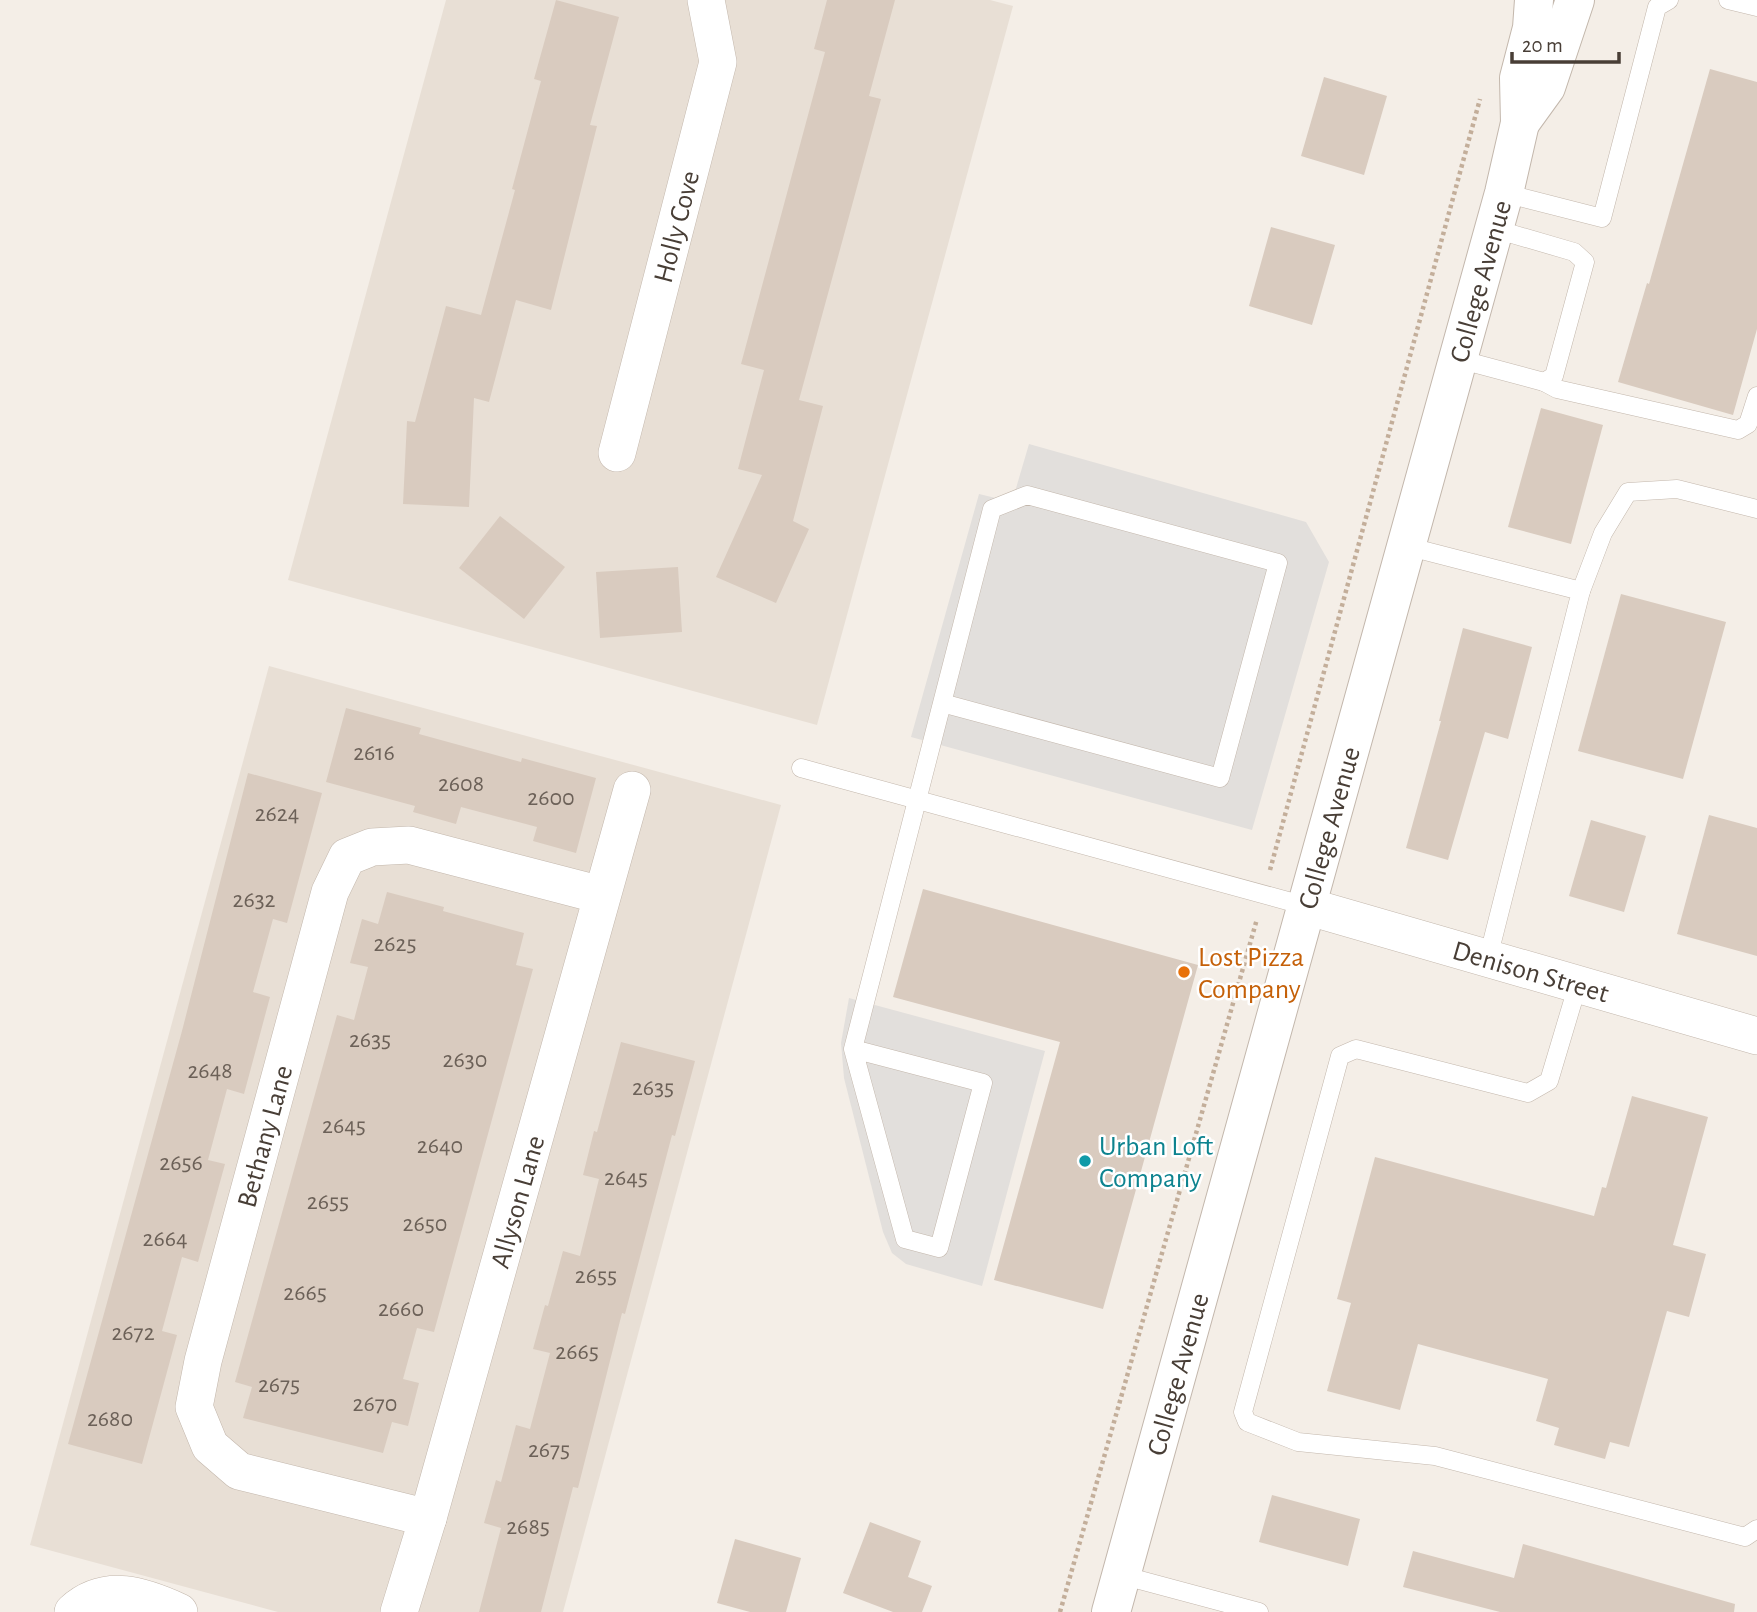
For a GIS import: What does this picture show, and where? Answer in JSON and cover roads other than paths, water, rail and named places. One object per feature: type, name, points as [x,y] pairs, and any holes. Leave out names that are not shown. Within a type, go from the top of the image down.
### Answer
[{"type":"street","name":"Holly Cove","points":[[617,453],[718,62],[706,0]]},
{"type":"street","name":"College Avenue","points":[[1111,1612],[1499,211],[1520,123],[1519,78],[1532,28],[1534,0]]},
{"type":"street","name":"College Avenue","points":[[1520,123],[1546,87],[1575,0]]},
{"type":"street","name":"Allyson Lane","points":[[399,1612],[428,1518],[632,790]]},
{"type":"street","name":"Bethany Lane","points":[[428,1518],[239,1471],[210,1446],[194,1407],[206,1348],[330,892],[347,857],[372,847],[409,845],[601,895]]},
{"type":"street","name":"Denison Street","points":[[1306,906],[1757,1036]]},
{"type":"street","points":[[73,1612],[97,1597],[123,1593],[179,1612]]},
{"type":"lane","points":[[1499,211],[1602,218],[1657,7],[1669,0]]},
{"type":"lane","points":[[1728,0],[1757,7]]},
{"type":"lane","points":[[1499,211],[1574,252],[1584,262],[1554,376],[1544,383]]},
{"type":"lane","points":[[1458,359],[1557,389],[1738,430],[1748,424],[1757,396]]},
{"type":"lane","points":[[1488,958],[1581,591],[1603,533],[1629,492],[1677,489],[1757,509]]},
{"type":"lane","points":[[853,1049],[984,1083],[939,1248],[905,1239],[853,1049],[918,799],[942,703],[992,509],[1027,495],[1278,563],[1220,778],[942,703]]},
{"type":"lane","points":[[1406,546],[1581,591]]},
{"type":"lane","points":[[801,768],[1306,906]]},
{"type":"lane","points":[[1578,984],[1549,1081],[1528,1093],[1356,1049],[1340,1056],[1243,1412],[1247,1422],[1298,1442],[1436,1455],[1745,1537],[1757,1529]]},
{"type":"lane","points":[[1121,1575],[1259,1612]]},
{"type":"place","name":"Lost Pizza Company","points":[[1184,972]]},
{"type":"place","name":"Urban Loft Company","points":[[1085,1161]]}]
